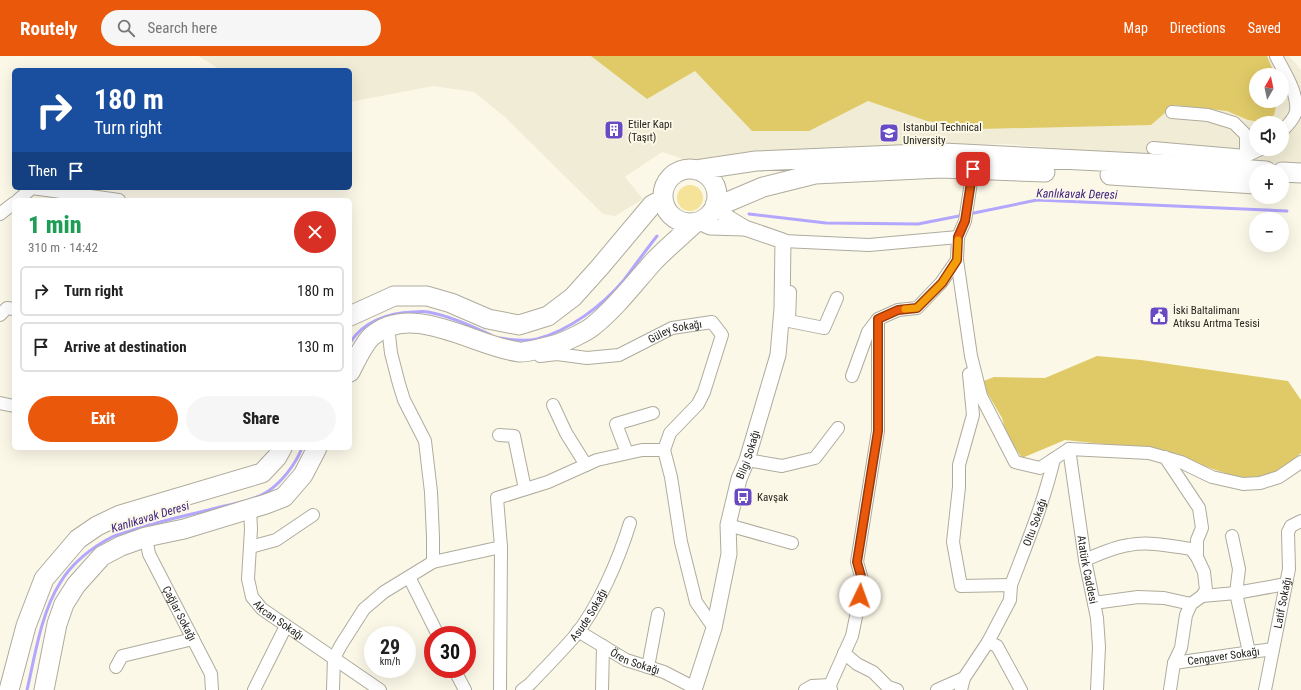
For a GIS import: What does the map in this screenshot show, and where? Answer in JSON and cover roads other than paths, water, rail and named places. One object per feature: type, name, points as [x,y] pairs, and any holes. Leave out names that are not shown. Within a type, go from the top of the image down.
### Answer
[{"type":"main road","points":[[696,170],[756,161],[943,153],[1249,170]]},
{"type":"main road","points":[[715,206],[763,187],[815,174],[941,168],[1066,172],[1249,184]]},
{"type":"main road","points":[[352,367],[356,358],[372,336],[388,326],[412,323],[439,326],[478,341],[520,352],[557,344],[592,327],[620,300],[656,260],[697,222],[710,214],[715,206],[716,192],[712,180],[702,172],[696,170],[688,169],[680,171],[668,180],[664,188],[663,198],[667,211],[671,216],[682,222],[697,222]]},
{"type":"main road","points":[[1289,172],[1301,173]]},
{"type":"main road","points":[[1289,185],[1301,185]]},
{"type":"main road","points":[[352,315],[394,296],[427,296],[451,303],[488,319],[519,325],[548,316],[573,297],[652,205],[663,198]]},
{"type":"main road","points":[[9,690],[26,626],[44,578],[78,539],[96,526],[120,515],[262,472],[281,450]]},
{"type":"main road","points":[[44,690],[57,624],[64,604],[76,585],[102,556],[120,546],[146,537],[184,529],[250,510],[284,497],[303,475],[316,450]]},
{"type":"street","points":[[1276,56],[1295,95],[1296,112],[1289,123]]},
{"type":"street","points":[[1172,112],[1208,115],[1234,123],[1246,135],[1246,156]]},
{"type":"street","points":[[1153,148],[1246,156],[1249,155]]},
{"type":"street","points":[[973,169],[965,221],[958,237],[957,260],[971,356],[981,396],[1015,462],[1040,468],[1069,449],[1149,453],[1181,462],[1212,477],[1243,484],[1260,483],[1279,477],[1301,462]]},
{"type":"street","points":[[20,198],[30,190]]},
{"type":"street","points":[[46,190],[104,198]]},
{"type":"street","points":[[0,214],[12,205]]},
{"type":"street","points":[[715,206],[730,219],[745,228],[783,241],[869,245],[958,237]]},
{"type":"street","points":[[697,222],[710,227],[745,228]]},
{"type":"street","name":"Bilgi Sokağı","points":[[695,689],[714,628],[729,554],[728,525],[739,479],[747,460],[778,355],[782,309],[783,241]]},
{"type":"street","points":[[852,376],[868,332],[878,319],[898,310],[917,308],[942,283],[957,260]]},
{"type":"street","points":[[782,274],[790,282],[789,321],[824,328],[837,298]]},
{"type":"street","points":[[0,315],[7,308],[12,309]]},
{"type":"street","points":[[805,690],[812,686],[830,687],[852,636],[863,583],[857,562],[878,431],[878,319]]},
{"type":"street","name":"Güley Sokağı","points":[[520,352],[530,357],[557,354],[587,358],[619,355],[672,328],[712,322],[722,335],[704,392],[698,404],[670,433],[664,450]]},
{"type":"street","points":[[388,326],[391,353],[404,400],[425,441],[431,492],[433,562]]},
{"type":"street","points":[[971,356],[969,378],[973,416],[958,465],[959,487],[953,542],[961,586],[1011,585]]},
{"type":"street","points":[[0,404],[12,406]]},
{"type":"street","points":[[553,406],[566,433],[586,465]]},
{"type":"street","points":[[627,453],[616,424],[653,413]]},
{"type":"street","points":[[747,460],[782,466],[815,458],[838,428]]},
{"type":"street","points":[[499,435],[514,436],[524,489]]},
{"type":"street","name":"Atatürk Caddesi","points":[[1069,449],[1085,560],[1097,618],[1099,647],[1097,690]]},
{"type":"street","points":[[500,690],[501,547],[497,498],[548,482],[597,460],[642,450],[664,450],[671,477],[681,542],[696,602],[714,628]]},
{"type":"street","points":[[1165,457],[1199,508],[1202,528],[1197,540],[1197,557]]},
{"type":"street","name":"Oltu Sokağı","points":[[964,678],[988,642],[1010,600],[1011,585],[1049,481],[1054,459]]},
{"type":"street","name":"Akcan Sokağı","points":[[250,510],[251,529],[248,579],[252,597],[262,609],[380,690]]},
{"type":"street","points":[[250,547],[276,540],[313,515]]},
{"type":"street","name":"Latif Sokağı","points":[[1265,690],[1281,617],[1289,569],[1288,532],[1292,526],[1301,521]]},
{"type":"street","name":"Asude Sokağı","points":[[522,690],[530,684],[578,631],[599,600],[625,539],[630,523]]},
{"type":"street","points":[[728,525],[792,543]]},
{"type":"street","points":[[1232,536],[1239,569],[1236,593],[1249,652]]},
{"type":"street","name":"Çağlar Sokağı","points":[[146,537],[149,554],[211,674],[212,690]]},
{"type":"street","points":[[1085,560],[1130,544],[1156,544],[1191,549],[1197,557],[1204,572],[1206,590],[1202,596],[1191,604],[1186,615],[1181,648],[1174,663],[1170,690]]},
{"type":"street","points":[[333,690],[334,658],[364,609],[384,592],[433,562],[501,547]]},
{"type":"street","points":[[409,577],[434,626]]},
{"type":"street","points":[[1202,596],[1236,593],[1286,584]]},
{"type":"street","points":[[1094,603],[1138,597],[1164,598],[1191,604]]},
{"type":"street","points":[[648,667],[658,614]]},
{"type":"street","points":[[254,690],[286,626]]},
{"type":"street","name":"Ören Sokağı","points":[[578,631],[626,660],[664,672],[695,689]]},
{"type":"street","points":[[116,667],[122,656],[193,639]]},
{"type":"street","points":[[988,642],[997,646],[1020,690]]},
{"type":"street","points":[[602,690],[603,646]]},
{"type":"street","name":"Cengaver Sokağı","points":[[1174,663],[1273,649]]},
{"type":"street","points":[[844,653],[857,664],[873,672],[888,687],[897,690]]},
{"type":"street","points":[[459,678],[465,690]]},
{"type":"street","points":[[937,690],[964,678]]},
{"type":"street","points":[[961,690],[964,678]]},
{"type":"waterway","name":"Kanlıkavak Deresi","points":[[969,214],[1037,200],[1287,211]]},
{"type":"waterway","name":"Kanlıkavak Deresi","points":[[749,214],[826,223],[918,224],[964,215]]},
{"type":"waterway","name":"Kanlıkavak Deresi","points":[[500,338],[523,341],[537,339],[561,330],[585,316],[615,290],[657,236]]},
{"type":"waterway","name":"Kanlıkavak Deresi","points":[[352,340],[362,329],[377,320],[386,316],[413,312],[426,312],[444,316],[491,335]]},
{"type":"waterway","name":"Kanlıkavak Deresi","points":[[27,690],[39,635],[53,595],[70,569],[76,563],[104,541],[121,533],[262,495],[273,488],[283,478],[292,467],[301,450]]},
{"type":"place","name":"Etiler Kapı (Taşıt)","points":[[614,130]]},
{"type":"place","name":"Istanbul Technical University","points":[[889,133]]},
{"type":"place","name":"İski Baltalimanı Atıksu Arıtma Tesisi","points":[[1159,316]]},
{"type":"place","name":"Kavşak","points":[[743,497]]}]
